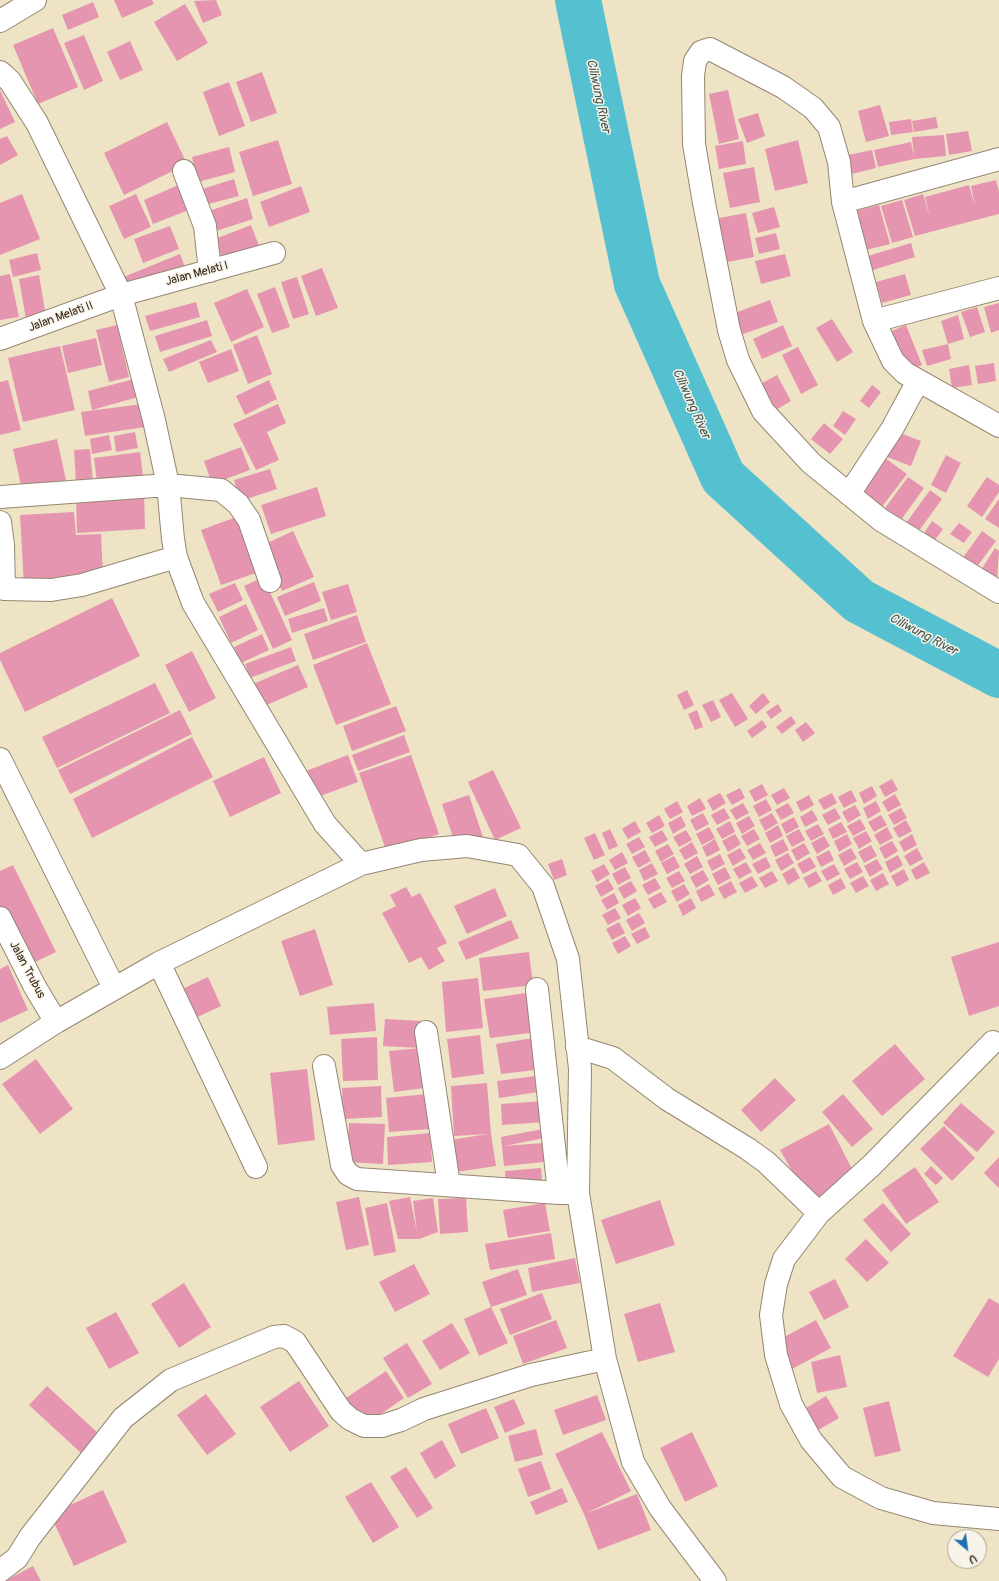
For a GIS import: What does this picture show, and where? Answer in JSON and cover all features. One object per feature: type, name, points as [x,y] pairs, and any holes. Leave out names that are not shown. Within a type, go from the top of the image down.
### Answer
[{"type":"street","points":[[0,21],[35,0]]},
{"type":"street","points":[[994,419],[904,373],[893,361],[874,321],[842,202],[839,162],[829,127],[813,108],[783,87],[710,49],[701,52],[695,61],[693,76],[694,144],[720,285],[738,360],[763,411],[811,463],[881,520],[908,538],[999,592]]},
{"type":"street","points":[[0,72],[10,81],[37,123],[121,295],[154,420],[168,486],[176,557],[193,603],[325,824],[361,864]]},
{"type":"street","points":[[842,202],[999,159]]},
{"type":"street","points":[[184,171],[205,226],[210,271]]},
{"type":"street","name":"Jalan Melati I","points":[[121,295],[274,253]]},
{"type":"street","points":[[874,321],[999,288]]},
{"type":"street","name":"Jalan Melati II","points":[[0,339],[121,295]]},
{"type":"street","points":[[849,494],[892,429],[918,381]]},
{"type":"street","points":[[0,497],[168,486],[221,490],[238,504],[249,520],[270,581]]},
{"type":"street","points":[[0,522],[4,589],[51,590],[82,585],[176,557]]},
{"type":"street","points":[[0,759],[114,988]]},
{"type":"street","points":[[0,1058],[56,1022],[159,963],[361,864],[421,850],[467,846],[518,855],[543,886],[568,959],[580,1069],[568,1193]]},
{"type":"street","name":"Jalan Trubus","points":[[0,918],[35,987],[56,1022]]},
{"type":"street","points":[[159,963],[256,1167]]},
{"type":"street","points":[[537,988],[568,1193],[605,1359],[634,1462],[660,1508],[715,1581]]},
{"type":"street","points":[[426,1032],[449,1186]]},
{"type":"street","points":[[993,1042],[872,1165],[819,1213],[784,1259],[776,1284],[771,1315],[776,1355],[791,1404],[811,1440],[842,1477],[881,1498],[933,1513],[999,1520]]},
{"type":"street","points":[[577,1047],[613,1058],[667,1098],[748,1148],[766,1162],[819,1213]]},
{"type":"street","points":[[324,1066],[342,1165],[348,1174],[357,1179],[568,1193]]},
{"type":"street","points":[[0,1571],[17,1558],[30,1537],[123,1418],[171,1380],[274,1337],[284,1336],[295,1342],[341,1411],[350,1419],[364,1426],[382,1426],[401,1420],[424,1408],[531,1375],[605,1359]]},
{"type":"building","points":[[114,0],[152,0],[154,4],[122,18]]},
{"type":"building","points":[[216,0],[222,15],[203,23],[194,1]]},
{"type":"building","points":[[93,2],[99,17],[68,30],[62,15]]},
{"type":"building","points":[[185,4],[208,43],[177,61],[154,22]]},
{"type":"building","points":[[53,28],[78,87],[38,104],[13,45]]},
{"type":"building","points":[[84,35],[103,81],[84,90],[64,43]]},
{"type":"building","points":[[130,41],[143,70],[120,80],[107,52]]},
{"type":"building","points":[[262,72],[277,113],[251,122],[236,82]]},
{"type":"building","points":[[229,82],[245,126],[219,136],[203,92]]},
{"type":"building","points":[[0,90],[15,122],[0,129]]},
{"type":"building","points":[[728,90],[739,139],[719,144],[709,94]]},
{"type":"building","points":[[880,105],[889,136],[866,142],[858,111]]},
{"type":"building","points":[[758,113],[765,136],[747,143],[738,119]]},
{"type":"building","points":[[936,117],[938,128],[914,132],[912,121]]},
{"type":"building","points":[[911,119],[913,132],[891,135],[889,122]]},
{"type":"building","points":[[167,122],[187,164],[124,195],[104,153]]},
{"type":"building","points":[[968,131],[972,151],[949,155],[946,134]]},
{"type":"building","points":[[944,135],[946,156],[914,159],[878,167],[874,150],[911,142],[914,158],[912,137]]},
{"type":"building","points":[[7,136],[18,155],[0,165],[0,139]]},
{"type":"building","points":[[278,140],[292,184],[253,196],[239,152]]},
{"type":"building","points":[[798,140],[808,183],[775,191],[765,149]]},
{"type":"building","points":[[743,141],[746,164],[719,169],[715,146]]},
{"type":"building","points":[[229,147],[235,172],[198,182],[192,157]]},
{"type":"building","points":[[872,150],[876,168],[848,175],[844,156]]},
{"type":"building","points":[[754,167],[760,202],[730,208],[723,173]]},
{"type":"building","points":[[234,179],[239,196],[201,206],[196,191]]},
{"type":"building","points":[[996,180],[999,192],[999,214],[915,236],[904,200],[923,194],[930,218],[925,197],[969,185],[975,206],[971,186]]},
{"type":"building","points":[[183,183],[194,208],[153,224],[144,200]]},
{"type":"building","points":[[301,186],[310,212],[269,227],[260,202]]},
{"type":"building","points":[[22,194],[40,239],[0,255],[0,203]]},
{"type":"building","points":[[136,194],[151,227],[124,239],[109,206]]},
{"type":"building","points":[[247,198],[253,219],[216,231],[209,211]]},
{"type":"building","points":[[902,200],[913,237],[892,243],[881,206]]},
{"type":"building","points":[[879,205],[890,244],[866,250],[856,211]]},
{"type":"building","points":[[774,207],[780,227],[758,233],[752,213]]},
{"type":"building","points":[[746,213],[754,257],[722,263],[714,219]]},
{"type":"building","points":[[251,225],[261,251],[225,265],[215,239]]},
{"type":"building","points":[[170,226],[179,249],[143,263],[134,239]]},
{"type":"building","points":[[776,233],[780,249],[759,254],[755,238]]},
{"type":"building","points":[[911,243],[915,257],[863,273],[858,259]]},
{"type":"building","points":[[37,253],[41,270],[13,277],[9,260]]},
{"type":"building","points":[[180,254],[185,267],[127,291],[121,278]]},
{"type":"building","points":[[785,254],[791,276],[761,284],[755,261]]},
{"type":"building","points":[[322,268],[338,308],[316,316],[301,276]]},
{"type":"building","points":[[10,274],[19,317],[0,320],[0,276]]},
{"type":"building","points":[[905,274],[911,295],[882,303],[876,282]]},
{"type":"building","points":[[39,275],[46,316],[26,319],[19,279]]},
{"type":"building","points":[[297,277],[309,314],[293,319],[281,282]]},
{"type":"building","points":[[275,287],[290,327],[272,333],[257,294]]},
{"type":"building","points":[[247,289],[264,327],[231,342],[214,303]]},
{"type":"building","points":[[770,300],[778,322],[740,335],[732,314]]},
{"type":"building","points":[[196,302],[200,317],[150,331],[145,316]]},
{"type":"building","points":[[999,303],[999,330],[991,333],[984,307]]},
{"type":"building","points":[[977,307],[985,332],[970,337],[961,312]]},
{"type":"building","points":[[958,315],[964,339],[948,344],[941,321]]},
{"type":"building","points":[[832,319],[853,352],[837,362],[816,328]]},
{"type":"building","points":[[207,320],[212,336],[160,352],[155,336]]},
{"type":"building","points":[[117,325],[129,377],[109,382],[96,330]]},
{"type":"building","points":[[783,325],[792,346],[762,359],[753,339]]},
{"type":"building","points":[[906,325],[922,365],[905,372],[889,332]]},
{"type":"building","points":[[257,335],[272,374],[248,384],[233,345]]},
{"type":"building","points":[[96,338],[102,365],[68,373],[62,346]]},
{"type":"building","points":[[211,340],[217,352],[169,372],[163,359]]},
{"type":"building","points":[[948,344],[951,359],[927,366],[922,350]]},
{"type":"building","points":[[60,346],[75,410],[23,422],[8,358]]},
{"type":"building","points":[[798,347],[818,385],[801,394],[782,355]]},
{"type":"building","points":[[231,349],[239,371],[208,383],[199,362]]},
{"type":"building","points":[[994,363],[996,381],[978,384],[975,366]]},
{"type":"building","points":[[969,365],[972,385],[952,388],[949,369]]},
{"type":"building","points":[[777,375],[791,401],[774,411],[759,385]]},
{"type":"building","points":[[134,379],[138,397],[92,410],[88,391]]},
{"type":"building","points":[[8,380],[21,430],[0,435],[0,382]]},
{"type":"building","points":[[269,380],[277,399],[245,415],[236,396]]},
{"type":"building","points":[[872,385],[881,392],[869,408],[860,401]]},
{"type":"building","points":[[142,404],[145,427],[85,436],[81,412]]},
{"type":"building","points":[[278,404],[286,423],[267,432],[279,460],[256,470],[233,424]]},
{"type":"building","points":[[843,411],[856,419],[845,435],[833,426]]},
{"type":"building","points":[[824,423],[843,439],[830,454],[811,439]]},
{"type":"building","points":[[135,432],[138,448],[116,452],[114,436]]},
{"type":"building","points":[[897,432],[921,441],[911,466],[887,457]]},
{"type":"building","points":[[109,435],[112,450],[92,454],[90,439]]},
{"type":"building","points":[[57,439],[66,480],[22,490],[13,449]]},
{"type":"building","points":[[241,447],[250,470],[212,484],[204,461]]},
{"type":"building","points":[[90,449],[93,482],[76,483],[74,450]]},
{"type":"building","points":[[140,452],[143,476],[97,482],[94,458]]},
{"type":"building","points":[[881,455],[907,474],[881,508],[855,489]]},
{"type":"building","points":[[946,455],[961,463],[946,493],[931,485]]},
{"type":"building","points":[[270,469],[277,489],[240,501],[234,480]]},
{"type":"building","points":[[908,477],[924,488],[901,520],[885,508]]},
{"type":"building","points":[[987,477],[999,485],[999,492],[982,517],[967,506]]},
{"type":"building","points":[[317,487],[326,516],[271,534],[261,505]]},
{"type":"building","points":[[930,490],[942,499],[913,539],[901,530]]},
{"type":"building","points":[[144,493],[145,529],[77,533],[76,497]]},
{"type":"building","points":[[999,499],[999,528],[985,519]]},
{"type":"building","points":[[74,512],[76,535],[101,534],[103,575],[24,586],[20,515]]},
{"type":"building","points":[[239,516],[259,572],[221,585],[201,530]]},
{"type":"building","points":[[932,521],[943,529],[932,544],[922,536]]},
{"type":"building","points":[[959,523],[972,532],[964,543],[950,534]]},
{"type":"building","points":[[293,531],[314,577],[282,591],[261,546]]},
{"type":"building","points":[[982,531],[996,541],[976,568],[962,559]]},
{"type":"building","points":[[995,548],[999,551],[997,581],[981,570]]},
{"type":"building","points":[[263,577],[292,640],[273,649],[244,586]]},
{"type":"building","points":[[314,582],[321,601],[285,616],[277,597]]},
{"type":"building","points":[[235,583],[243,600],[218,612],[209,594]]},
{"type":"building","points":[[348,584],[357,612],[331,620],[322,592]]},
{"type":"building","points":[[112,598],[140,656],[25,712],[0,660],[0,653]]},
{"type":"building","points":[[246,604],[258,630],[231,643],[219,617]]},
{"type":"building","points":[[324,608],[328,621],[292,633],[288,619]]},
{"type":"building","points":[[357,615],[366,642],[313,660],[304,634]]},
{"type":"building","points":[[262,634],[269,650],[241,663],[234,647]]},
{"type":"building","points":[[367,643],[391,704],[336,725],[313,665]]},
{"type":"building","points":[[291,647],[296,661],[250,678],[245,664]]},
{"type":"building","points":[[192,651],[216,698],[189,712],[165,665]]},
{"type":"building","points":[[298,665],[308,687],[262,707],[253,684]]},
{"type":"building","points":[[155,683],[170,713],[57,768],[42,737]]},
{"type":"building","points":[[687,690],[694,705],[684,710],[677,695]]},
{"type":"building","points":[[732,693],[748,719],[735,727],[719,700]]},
{"type":"building","points":[[763,693],[770,702],[756,714],[749,706]]},
{"type":"building","points":[[713,700],[721,717],[711,722],[702,705]]},
{"type":"building","points":[[778,704],[782,711],[771,719],[766,712]]},
{"type":"building","points":[[396,706],[406,731],[352,751],[343,726]]},
{"type":"building","points":[[180,710],[192,734],[70,794],[58,770]]},
{"type":"building","points":[[697,710],[703,727],[695,730],[688,714]]},
{"type":"building","points":[[791,716],[796,723],[782,734],[776,727]]},
{"type":"building","points":[[762,720],[767,727],[752,738],[747,731]]},
{"type":"building","points":[[806,722],[815,733],[803,742],[795,730]]},
{"type":"building","points":[[404,735],[410,752],[358,771],[352,755]]},
{"type":"building","points":[[192,737],[213,777],[92,838],[73,799]]},
{"type":"building","points":[[348,755],[358,782],[315,798],[306,771]]},
{"type":"building","points":[[411,755],[439,834],[387,853],[359,773]]},
{"type":"building","points":[[264,757],[281,793],[230,817],[213,781]]},
{"type":"building","points":[[493,770],[521,828],[495,840],[468,782]]},
{"type":"building","points":[[892,779],[898,790],[885,797],[879,786]]},
{"type":"building","points":[[762,784],[768,795],[755,802],[749,791]]},
{"type":"building","points":[[872,786],[877,796],[864,804],[859,793]]},
{"type":"building","points":[[740,788],[745,798],[732,805],[726,795]]},
{"type":"building","points":[[784,788],[790,798],[777,805],[771,795]]},
{"type":"building","points":[[851,790],[857,801],[844,808],[838,797]]},
{"type":"building","points":[[720,793],[726,803],[713,811],[707,800]]},
{"type":"building","points":[[832,793],[837,803],[824,810],[818,800]]},
{"type":"building","points":[[895,794],[901,805],[888,812],[882,802]]},
{"type":"building","points":[[469,795],[483,837],[456,846],[442,804]]},
{"type":"building","points":[[809,795],[814,805],[801,812],[796,802]]},
{"type":"building","points":[[700,798],[706,809],[692,816],[687,806]]},
{"type":"building","points":[[766,799],[772,810],[759,817],[753,806]]},
{"type":"building","points":[[677,801],[683,812],[670,819],[664,809]]},
{"type":"building","points":[[876,801],[881,811],[868,819],[863,808]]},
{"type":"building","points":[[743,803],[749,813],[736,820],[730,810]]},
{"type":"building","points":[[788,803],[794,813],[781,820],[775,810]]},
{"type":"building","points":[[855,805],[861,815],[848,823],[842,812]]},
{"type":"building","points":[[724,808],[730,818],[717,825],[711,815]]},
{"type":"building","points":[[835,808],[841,818],[828,825],[822,815]]},
{"type":"building","points":[[901,808],[907,818],[894,825],[888,815]]},
{"type":"building","points":[[812,810],[818,820],[805,827],[800,817]]},
{"type":"building","points":[[703,813],[709,824],[696,831],[690,820]]},
{"type":"building","points":[[772,813],[778,823],[765,831],[759,820]]},
{"type":"building","points":[[659,815],[665,826],[652,833],[646,823]]},
{"type":"building","points":[[881,815],[887,825],[874,832],[868,822]]},
{"type":"building","points":[[681,816],[686,826],[673,834],[668,823]]},
{"type":"building","points":[[749,816],[755,826],[742,834],[736,823]]},
{"type":"building","points":[[794,817],[799,827],[786,834],[781,824]]},
{"type":"building","points":[[860,819],[866,829],[853,836],[847,826]]},
{"type":"building","points":[[906,820],[912,831],[899,838],[893,828]]},
{"type":"building","points":[[635,821],[641,832],[628,839],[622,829]]},
{"type":"building","points":[[730,821],[735,832],[722,839],[716,829]]},
{"type":"building","points":[[841,822],[847,832],[833,839],[828,829]]},
{"type":"building","points":[[818,824],[824,834],[811,841],[805,831]]},
{"type":"building","points":[[778,825],[783,836],[770,843],[765,833]]},
{"type":"building","points":[[709,827],[715,838],[702,845],[696,834]]},
{"type":"building","points":[[887,827],[893,838],[880,845],[874,835]]},
{"type":"building","points":[[610,829],[618,846],[609,850],[602,833]]},
{"type":"building","points":[[754,829],[760,839],[747,846],[741,836]]},
{"type":"building","points":[[799,829],[805,840],[792,847],[786,836]]},
{"type":"building","points":[[662,830],[668,840],[655,847],[649,837]]},
{"type":"building","points":[[686,830],[692,840],[679,847],[673,837]]},
{"type":"building","points":[[866,831],[872,841],[859,849],[853,838]]},
{"type":"building","points":[[595,833],[605,855],[594,860],[584,838]]},
{"type":"building","points":[[735,834],[741,844],[728,852],[722,841]]},
{"type":"building","points":[[847,834],[852,844],[839,852],[834,841]]},
{"type":"building","points":[[912,834],[917,845],[904,852],[899,842]]},
{"type":"building","points":[[824,836],[830,846],[817,854],[811,843]]},
{"type":"building","points":[[639,837],[645,847],[632,854],[626,844]]},
{"type":"building","points":[[715,839],[720,850],[707,857],[702,847]]},
{"type":"building","points":[[783,839],[789,850],[775,857],[770,846]]},
{"type":"building","points":[[892,841],[898,851],[885,859],[879,848]]},
{"type":"building","points":[[692,842],[698,853],[685,860],[679,850]]},
{"type":"building","points":[[760,843],[766,853],[753,860],[747,850]]},
{"type":"building","points":[[804,843],[810,853],[797,861],[791,850]]},
{"type":"building","points":[[668,844],[674,854],[661,862],[655,851]]},
{"type":"building","points":[[871,845],[877,856],[864,863],[858,852]]},
{"type":"building","points":[[740,848],[746,858],[733,866],[727,855]]},
{"type":"building","points":[[851,848],[857,858],[844,866],[838,855]]},
{"type":"building","points":[[917,848],[923,859],[910,866],[904,856]]},
{"type":"building","points":[[645,850],[651,861],[638,868],[632,857]]},
{"type":"building","points":[[829,850],[834,860],[821,867],[816,857]]},
{"type":"building","points":[[622,852],[628,863],[615,870],[609,860]]},
{"type":"building","points":[[788,853],[794,863],[781,871],[775,860]]},
{"type":"building","points":[[720,854],[725,864],[712,871],[707,861]]},
{"type":"building","points":[[898,855],[903,865],[890,873],[885,862]]},
{"type":"building","points":[[674,856],[680,867],[667,874],[661,863]]},
{"type":"building","points":[[697,856],[703,867],[690,874],[684,864]]},
{"type":"building","points":[[766,857],[771,867],[758,874],[752,864]]},
{"type":"building","points":[[810,857],[816,867],[803,874],[797,864]]},
{"type":"building","points":[[562,859],[567,875],[554,880],[548,864]]},
{"type":"building","points":[[877,859],[883,869],[870,877],[864,866]]},
{"type":"building","points":[[746,862],[752,872],[739,879],[733,869]]},
{"type":"building","points":[[857,862],[863,872],[850,879],[844,869]]},
{"type":"building","points":[[924,862],[930,873],[916,880],[911,870]]},
{"type":"building","points":[[652,863],[658,874],[644,881],[639,870]]},
{"type":"building","points":[[604,864],[610,874],[597,882],[591,871]]},
{"type":"building","points":[[834,864],[840,874],[827,881],[821,871]]},
{"type":"building","points":[[13,865],[56,952],[27,966],[0,911],[0,871]]},
{"type":"building","points":[[625,867],[631,878],[618,885],[612,874]]},
{"type":"building","points":[[725,867],[731,878],[718,885],[712,874]]},
{"type":"building","points":[[794,867],[800,878],[788,885],[782,874]]},
{"type":"building","points":[[904,869],[909,880],[897,887],[891,876]]},
{"type":"building","points":[[703,870],[709,880],[696,888],[690,877]]},
{"type":"building","points":[[679,871],[685,881],[672,888],[666,878]]},
{"type":"building","points":[[772,871],[778,881],[765,888],[759,878]]},
{"type":"building","points":[[816,871],[822,881],[809,888],[803,878]]},
{"type":"building","points":[[883,873],[889,884],[876,891],[870,880]]},
{"type":"building","points":[[752,876],[758,886],[745,893],[739,883]]},
{"type":"building","points":[[863,876],[869,886],[856,893],[850,883]]},
{"type":"building","points":[[655,878],[661,888],[648,895],[642,885]]},
{"type":"building","points":[[841,878],[846,888],[833,895],[828,885]]},
{"type":"building","points":[[608,879],[614,889],[601,897],[595,886]]},
{"type":"building","points":[[631,881],[637,891],[624,899],[618,888]]},
{"type":"building","points":[[731,881],[737,892],[724,899],[718,888]]},
{"type":"building","points":[[684,884],[690,894],[677,902],[671,891]]},
{"type":"building","points":[[709,884],[715,895],[701,902],[696,891]]},
{"type":"building","points":[[406,887],[412,897],[420,893],[447,943],[437,948],[445,961],[429,970],[421,957],[409,963],[382,913],[396,906],[390,895]]},
{"type":"building","points":[[495,888],[507,916],[467,934],[454,906]]},
{"type":"building","points":[[661,892],[667,902],[654,909],[648,899]]},
{"type":"building","points":[[614,893],[619,903],[607,910],[601,900]]},
{"type":"building","points":[[635,898],[641,908],[628,916],[622,905]]},
{"type":"building","points":[[691,898],[696,908],[683,916],[678,905]]},
{"type":"building","points":[[615,908],[621,918],[608,925],[602,915]]},
{"type":"building","points":[[639,913],[645,923],[632,931],[626,920]]},
{"type":"building","points":[[511,920],[519,938],[466,960],[458,942]]},
{"type":"building","points":[[619,922],[625,933],[612,940],[606,929]]},
{"type":"building","points":[[645,927],[650,937],[637,944],[631,934]]},
{"type":"building","points":[[315,929],[333,985],[300,996],[281,941]]},
{"type":"building","points":[[625,936],[631,946],[618,954],[612,943]]},
{"type":"building","points":[[999,942],[999,1006],[969,1016],[951,957]]},
{"type":"building","points":[[529,952],[533,985],[483,991],[479,958]]},
{"type":"building","points":[[8,965],[28,1010],[0,1023],[0,969]]},
{"type":"building","points":[[208,977],[221,1006],[193,1019],[180,990]]},
{"type":"building","points":[[478,978],[483,1028],[446,1032],[442,982]]},
{"type":"building","points":[[533,992],[538,1032],[490,1038],[484,999]]},
{"type":"building","points":[[374,1003],[376,1031],[330,1035],[327,1007]]},
{"type":"building","points":[[385,1019],[422,1021],[420,1048],[383,1046]]},
{"type":"building","points":[[480,1035],[484,1074],[452,1078],[447,1039]]},
{"type":"building","points":[[377,1037],[378,1080],[343,1081],[341,1039]]},
{"type":"building","points":[[539,1037],[544,1069],[501,1074],[496,1044]]},
{"type":"building","points":[[895,1044],[925,1079],[882,1116],[852,1081]]},
{"type":"building","points":[[420,1048],[424,1088],[394,1092],[389,1051]]},
{"type":"building","points":[[36,1059],[73,1109],[40,1134],[2,1084]]},
{"type":"building","points":[[307,1069],[315,1140],[278,1145],[270,1073]]},
{"type":"building","points":[[536,1076],[538,1092],[499,1098],[497,1081]]},
{"type":"building","points":[[775,1078],[796,1100],[761,1132],[741,1110]]},
{"type":"building","points":[[487,1083],[491,1134],[496,1166],[456,1172],[450,1140],[488,1134],[454,1136],[451,1086]]},
{"type":"building","points":[[381,1086],[382,1117],[343,1119],[342,1088]]},
{"type":"building","points":[[427,1094],[430,1129],[389,1132],[386,1098]]},
{"type":"building","points":[[843,1094],[873,1129],[852,1147],[822,1112]]},
{"type":"building","points":[[544,1101],[545,1122],[502,1125],[501,1104]]},
{"type":"building","points":[[961,1103],[995,1132],[977,1152],[943,1123]]},
{"type":"building","points":[[349,1123],[385,1124],[383,1164],[347,1162]]},
{"type":"building","points":[[829,1124],[856,1177],[810,1202],[780,1150]]},
{"type":"building","points":[[944,1126],[975,1158],[952,1181],[920,1149]]},
{"type":"building","points":[[543,1129],[545,1138],[504,1146],[543,1143],[544,1162],[504,1166],[501,1137]]},
{"type":"building","points":[[430,1133],[432,1162],[388,1165],[387,1137]]},
{"type":"building","points":[[999,1157],[999,1188],[984,1173]]},
{"type":"building","points":[[931,1166],[943,1178],[936,1185],[924,1174]]},
{"type":"building","points":[[915,1167],[939,1202],[906,1224],[882,1190]]},
{"type":"building","points":[[541,1168],[542,1182],[506,1185],[505,1171]]},
{"type":"building","points":[[359,1197],[369,1245],[346,1250],[336,1202]]},
{"type":"building","points":[[410,1197],[417,1232],[413,1201],[433,1198],[438,1232],[419,1239],[398,1239],[389,1201]]},
{"type":"building","points":[[466,1198],[468,1232],[440,1234],[438,1199]]},
{"type":"building","points":[[660,1200],[675,1245],[616,1264],[601,1220]]},
{"type":"building","points":[[387,1203],[396,1252],[374,1256],[365,1208]]},
{"type":"building","points":[[545,1203],[550,1231],[508,1238],[503,1210]]},
{"type":"building","points":[[883,1203],[911,1234],[891,1252],[863,1220]]},
{"type":"building","points":[[551,1233],[555,1259],[490,1270],[485,1244]]},
{"type":"building","points":[[866,1239],[889,1263],[867,1282],[845,1259]]},
{"type":"building","points":[[575,1258],[580,1283],[532,1292],[528,1268]]},
{"type":"building","points":[[414,1264],[430,1294],[395,1312],[379,1282]]},
{"type":"building","points":[[518,1269],[527,1295],[491,1307],[482,1282]]},
{"type":"building","points":[[835,1279],[849,1307],[824,1320],[809,1292]]},
{"type":"building","points":[[184,1283],[211,1327],[179,1348],[151,1304]]},
{"type":"building","points":[[542,1293],[552,1319],[510,1335],[500,1309]]},
{"type":"building","points":[[989,1298],[999,1304],[999,1359],[988,1377],[953,1356]]},
{"type":"building","points":[[660,1303],[675,1352],[638,1362],[624,1314]]},
{"type":"building","points":[[491,1307],[508,1343],[479,1356],[464,1319]]},
{"type":"building","points":[[116,1312],[139,1353],[109,1369],[86,1328]]},
{"type":"building","points":[[556,1320],[567,1348],[523,1364],[513,1336]]},
{"type":"building","points":[[816,1320],[831,1348],[792,1369],[777,1341]]},
{"type":"building","points":[[452,1323],[470,1353],[440,1370],[422,1341]]},
{"type":"building","points":[[407,1343],[432,1384],[408,1398],[383,1358]]},
{"type":"building","points":[[840,1355],[847,1387],[817,1393],[811,1362]]},
{"type":"building","points":[[386,1371],[404,1398],[365,1425],[346,1398]]},
{"type":"building","points":[[299,1381],[329,1426],[290,1452],[260,1407]]},
{"type":"building","points":[[47,1386],[99,1434],[81,1453],[29,1405]]},
{"type":"building","points":[[206,1394],[236,1434],[207,1455],[177,1415]]},
{"type":"building","points":[[597,1395],[606,1420],[563,1435],[554,1410]]},
{"type":"building","points":[[826,1396],[839,1418],[813,1433],[801,1411]]},
{"type":"building","points":[[514,1399],[525,1424],[505,1433],[494,1407]]},
{"type":"building","points":[[889,1401],[901,1451],[875,1457],[863,1408]]},
{"type":"building","points":[[486,1408],[499,1438],[461,1454],[448,1424]]},
{"type":"building","points":[[536,1429],[543,1455],[515,1462],[508,1436]]},
{"type":"building","points":[[602,1432],[631,1491],[587,1513],[637,1494],[651,1530],[598,1550],[584,1514],[555,1454]]},
{"type":"building","points":[[692,1432],[718,1486],[685,1502],[660,1448]]},
{"type":"building","points":[[442,1440],[456,1466],[435,1479],[420,1453]]},
{"type":"building","points":[[541,1461],[551,1489],[528,1497],[518,1469]]},
{"type":"building","points":[[406,1467],[433,1508],[417,1518],[390,1477]]},
{"type":"building","points":[[371,1482],[399,1527],[373,1543],[345,1497]]},
{"type":"building","points":[[562,1488],[568,1502],[536,1515],[530,1502]]},
{"type":"building","points":[[103,1490],[127,1542],[74,1566],[50,1514]]},
{"type":"building","points":[[33,1566],[41,1581],[5,1581]]},
{"type":"waterway","name":"Ciliwung River","points":[[578,0],[637,284],[723,477],[859,601],[999,675]]}]
